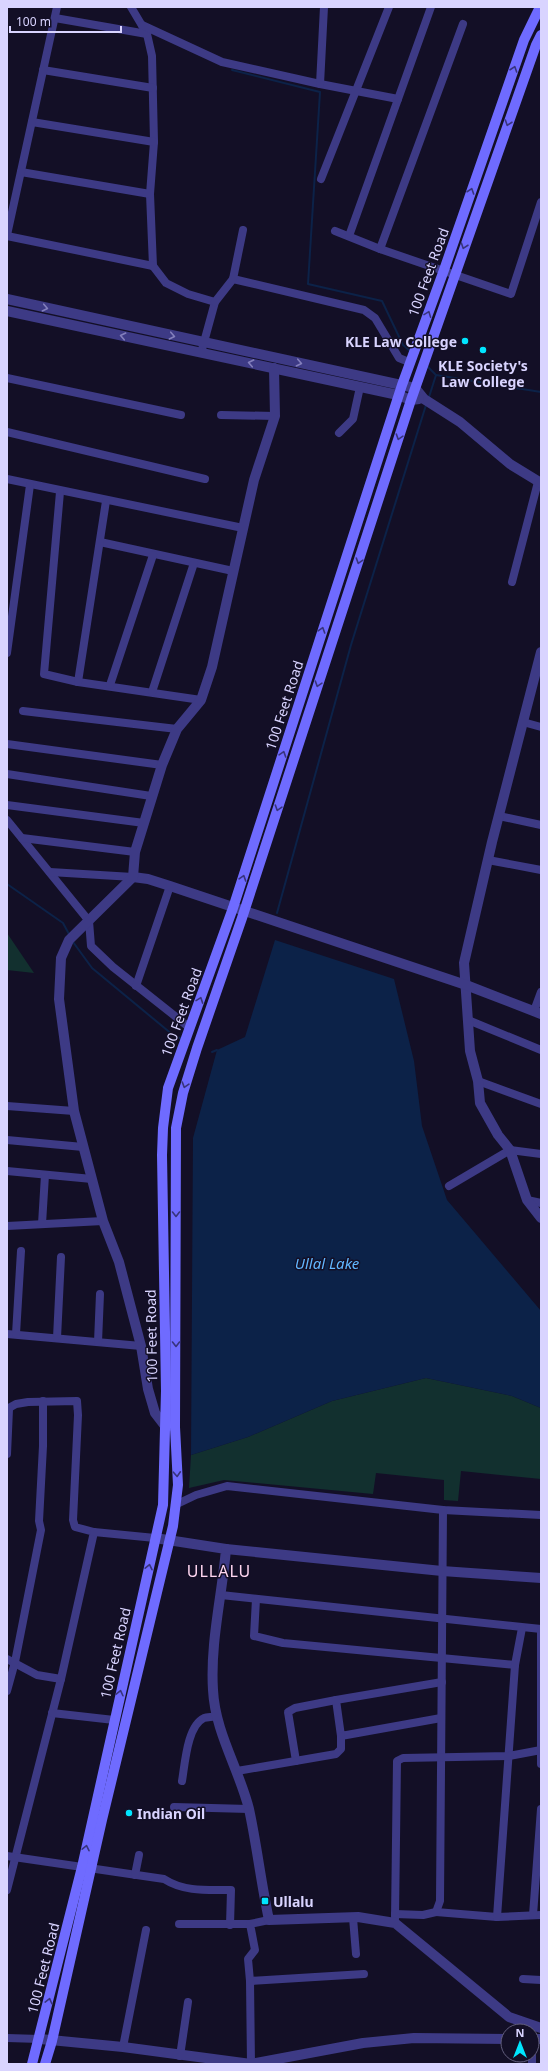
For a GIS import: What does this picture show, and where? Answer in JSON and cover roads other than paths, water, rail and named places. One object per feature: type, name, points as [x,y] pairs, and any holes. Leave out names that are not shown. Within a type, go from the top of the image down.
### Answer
[{"type":"main road","name":"100 Feet Road","points":[[32,2064],[86,1867],[169,1541],[178,1485],[170,1426],[163,1128],[168,1088],[233,908],[398,395],[444,270],[524,40],[538,8]]},
{"type":"main road","name":"100 Feet Road","points":[[45,2064],[52,2040],[114,1720],[163,1505],[170,1426],[176,1128],[183,1093],[244,912],[423,363],[536,45],[541,35]]},
{"type":"main road","points":[[524,40],[536,45]]},
{"type":"street","points":[[57,7],[7,236],[153,266]]},
{"type":"street","points":[[131,7],[146,34],[152,56],[154,142],[150,194],[153,266],[166,283],[188,294],[215,302]]},
{"type":"street","points":[[320,84],[324,7]]},
{"type":"street","points":[[321,180],[389,7]]},
{"type":"street","points":[[349,236],[431,7]]},
{"type":"street","points":[[55,18],[146,34]]},
{"type":"street","points":[[380,248],[463,24]]},
{"type":"street","points":[[142,25],[222,62],[320,84],[398,99]]},
{"type":"street","points":[[43,70],[153,88]]},
{"type":"street","points":[[32,122],[154,142]]},
{"type":"street","points":[[21,172],[150,194]]},
{"type":"street","points":[[335,230],[380,248],[511,294],[541,202]]},
{"type":"street","points":[[201,353],[215,302],[233,279],[243,230]]},
{"type":"street","points":[[233,279],[364,310],[375,318],[400,358],[412,357]]},
{"type":"street","points":[[7,299],[415,388],[427,400],[460,422],[510,464],[540,483],[512,582]]},
{"type":"street","points":[[7,312],[398,395],[411,400],[427,400]]},
{"type":"street","points":[[170,1426],[155,1413],[148,1389],[141,1346],[118,1262],[92,1179],[74,1111],[59,999],[61,958],[69,940],[133,877],[135,852],[151,796],[162,765],[177,729],[201,700],[212,667],[254,480],[275,416],[274,368]]},
{"type":"street","points":[[7,378],[181,415]]},
{"type":"street","points":[[339,433],[353,419],[360,387]]},
{"type":"street","points":[[221,415],[275,416]]},
{"type":"street","points":[[7,432],[205,479]]},
{"type":"street","points":[[7,480],[243,528]]},
{"type":"street","points":[[7,653],[30,485]]},
{"type":"street","points":[[60,492],[44,674],[78,682],[110,685],[201,700]]},
{"type":"street","points":[[78,682],[106,501]]},
{"type":"street","points":[[100,542],[153,555],[233,571]]},
{"type":"street","points":[[110,685],[153,555]]},
{"type":"street","points":[[152,692],[194,563]]},
{"type":"street","points":[[541,652],[488,860],[464,963],[470,1052],[478,1081],[480,1103],[498,1135],[510,1150],[526,1200],[541,1218]]},
{"type":"street","points":[[23,711],[177,729]]},
{"type":"street","points":[[523,722],[541,727]]},
{"type":"street","points":[[7,744],[162,765]]},
{"type":"street","points":[[7,774],[151,796]]},
{"type":"street","points":[[7,805],[144,823]]},
{"type":"street","points":[[499,816],[541,825]]},
{"type":"street","points":[[7,820],[89,921],[91,946],[100,956],[136,986],[187,1036]]},
{"type":"street","points":[[22,838],[135,852]]},
{"type":"street","points":[[488,860],[541,870]]},
{"type":"street","points":[[50,872],[148,879],[466,985],[537,1012],[541,992]]},
{"type":"street","points":[[136,986],[170,886]]},
{"type":"street","points":[[468,1020],[541,1050]]},
{"type":"street","points":[[478,1081],[541,1104]]},
{"type":"street","points":[[7,1106],[74,1111]]},
{"type":"street","points":[[7,1140],[83,1147]]},
{"type":"street","points":[[449,1186],[510,1150],[541,1154]]},
{"type":"street","points":[[7,1172],[92,1179]]},
{"type":"street","points":[[42,1224],[45,1175]]},
{"type":"street","points":[[526,1200],[541,1203]]},
{"type":"street","points":[[7,1226],[104,1221]]},
{"type":"street","points":[[16,1334],[21,1251]]},
{"type":"street","points":[[57,1338],[61,1257]]},
{"type":"street","points":[[98,1342],[100,1294]]},
{"type":"street","points":[[7,1334],[141,1346]]},
{"type":"street","points":[[7,1691],[11,1660],[41,1530],[39,1521],[43,1446],[43,1401]]},
{"type":"street","points":[[7,1454],[8,1409],[16,1404],[43,1401],[77,1401],[78,1415],[73,1520],[76,1527],[94,1532],[155,1538],[226,1549],[442,1571],[541,1578]]},
{"type":"street","points":[[175,1505],[196,1495],[227,1486],[443,1510],[541,1515]]},
{"type":"street","points":[[436,1912],[440,1901],[443,1510]]},
{"type":"street","points":[[7,1890],[11,1857],[61,1679],[94,1532]]},
{"type":"street","points":[[226,1549],[215,1635],[212,1691],[217,1716],[237,1770],[249,1809],[269,1920]]},
{"type":"street","points":[[221,1595],[541,1629],[541,1764]]},
{"type":"street","points":[[256,1599],[254,1636],[283,1643],[515,1665]]},
{"type":"street","points":[[497,1917],[515,1665],[522,1628]]},
{"type":"street","points":[[11,1660],[37,1675],[61,1679]]},
{"type":"street","points":[[296,1761],[288,1712],[294,1708],[442,1682]]},
{"type":"street","points":[[237,1770],[336,1754],[341,1749],[341,1736],[336,1700]]},
{"type":"street","points":[[52,1713],[114,1720]]},
{"type":"street","points":[[182,1781],[190,1737],[196,1726],[203,1719],[217,1716]]},
{"type":"street","points":[[341,1736],[441,1718]]},
{"type":"street","points":[[541,1750],[509,1756],[403,1758],[397,1763],[395,1918],[509,2017],[541,2028]]},
{"type":"street","points":[[174,1807],[249,1809]]},
{"type":"street","points":[[179,1924],[230,1925],[250,1924],[269,1920],[395,1918],[436,1912],[497,1917],[537,1915],[541,1809]]},
{"type":"street","points":[[135,1875],[139,1855]]},
{"type":"street","points":[[11,1857],[164,1879],[176,1887],[198,1890],[231,1890],[230,1925]]},
{"type":"street","points":[[353,1918],[356,1954]]},
{"type":"street","points":[[250,1924],[255,1950],[248,1959],[250,1981],[251,2064]]},
{"type":"street","points":[[123,2047],[146,1930]]},
{"type":"street","points":[[250,1981],[364,1974]]},
{"type":"street","points":[[523,1979],[541,1980]]},
{"type":"street","points":[[180,2056],[188,2002]]},
{"type":"street","points":[[7,2038],[40,2039],[123,2047],[180,2056],[251,2064],[363,2043],[414,2038],[500,2039]]},
{"type":"water","name":"Ullal Lake","points":[[275,940],[394,979],[414,1061],[422,1126],[447,1200],[541,1311],[541,1408],[512,1396],[426,1378],[332,1401],[248,1437],[191,1455],[193,1138],[217,1050],[245,1037]]},
{"type":"waterway","points":[[232,70],[320,92],[308,284],[382,301],[403,345],[410,351]]},
{"type":"waterway","points":[[427,366],[435,374]]},
{"type":"waterway","points":[[429,397],[436,375],[541,392]]},
{"type":"waterway","points":[[277,913],[351,645],[426,405]]},
{"type":"waterway","points":[[7,884],[63,923],[70,936]]},
{"type":"waterway","points":[[73,942],[92,968],[173,1035],[182,1039]]},
{"type":"waterway","points":[[212,1052],[217,1050]]},
{"type":"place","name":"KLE Law College","points":[[465,341]]},
{"type":"place","name":"KLE Society's Law College","points":[[483,350]]},
{"type":"place","name":"Indian Oil","points":[[129,1813]]},
{"type":"place","name":"Ullalu","points":[[265,1901]]},
{"type":"district","name":"ULLALU","points":[[219,1571]]}]
